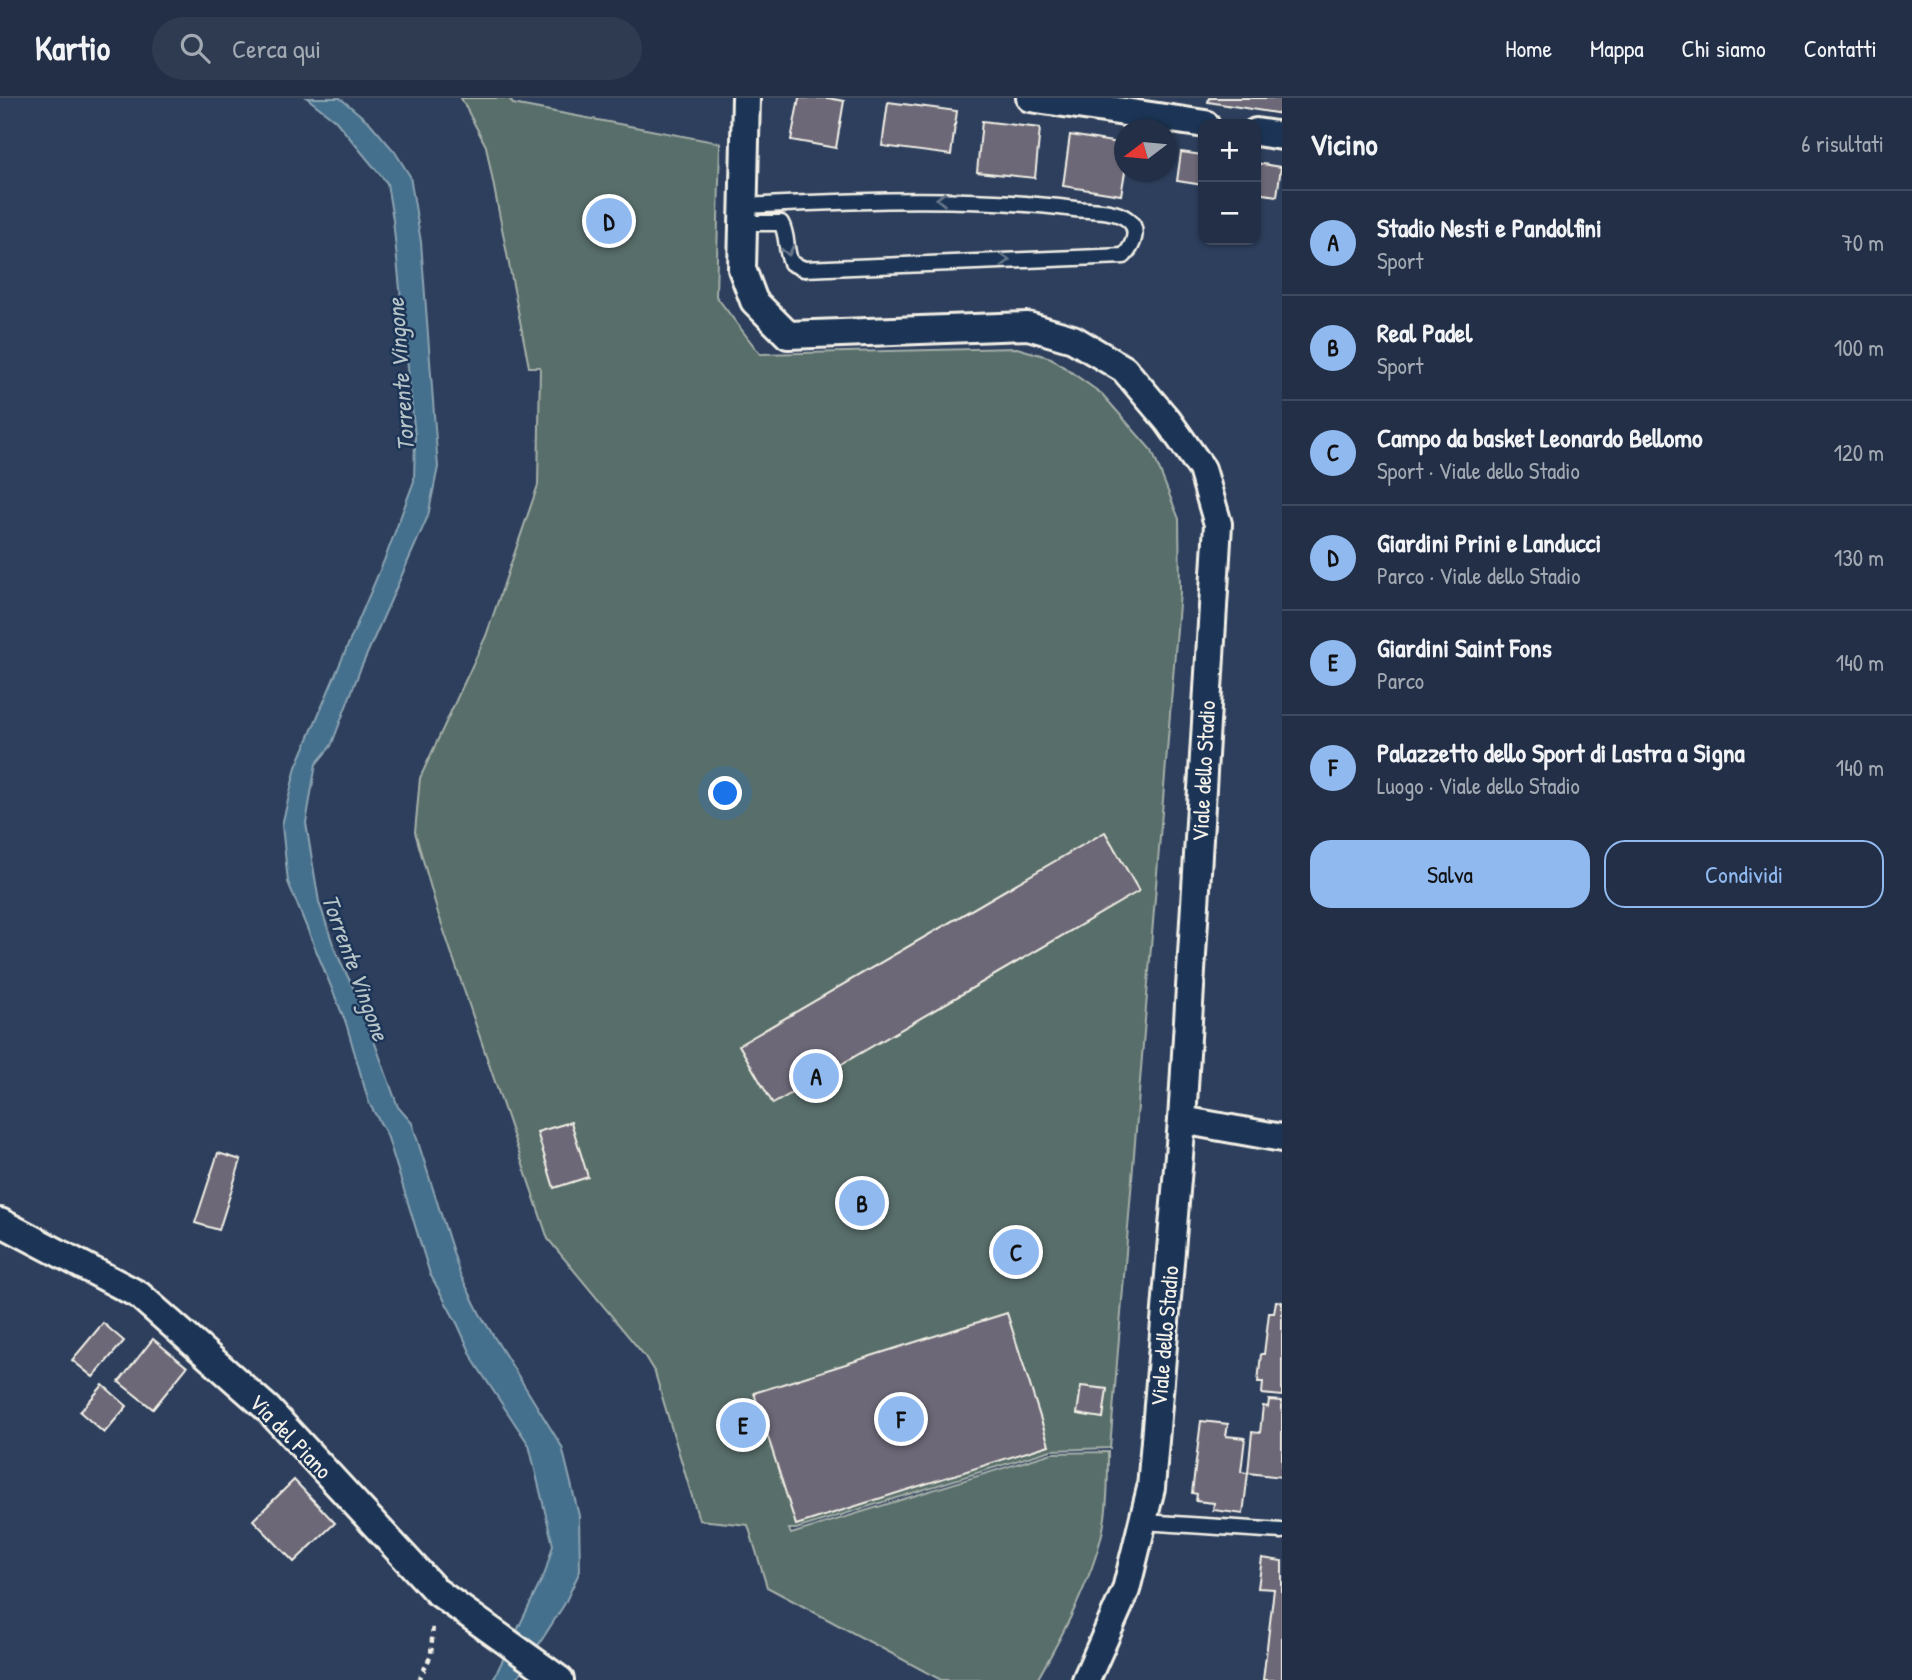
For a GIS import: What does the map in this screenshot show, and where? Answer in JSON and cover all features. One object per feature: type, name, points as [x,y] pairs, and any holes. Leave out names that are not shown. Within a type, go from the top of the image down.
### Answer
[{"type":"street","name":"Viale dello Stadio","points":[[746,98],[742,270],[754,301],[788,335],[1028,326],[1073,339],[1124,369],[1168,421],[1202,469],[1218,524],[1182,1120],[1151,1488],[1126,1590],[1086,1680]]},
{"type":"street","points":[[1030,98],[1198,123]]},
{"type":"street","points":[[1261,133],[1282,136]]},
{"type":"street","points":[[1182,1120],[1282,1139]]},
{"type":"street","name":"Via del Piano","points":[[0,1222],[139,1295],[268,1409],[436,1591],[560,1680]]},
{"type":"lane","points":[[943,199],[1028,203],[1126,218],[1132,225],[1135,236],[1132,247],[1124,256],[804,269],[791,262],[786,250],[786,231],[781,223],[743,214],[943,199]]},
{"type":"lane","points":[[1143,1522],[1282,1531]]},
{"type":"path","points":[[419,1680],[431,1655],[436,1591]]},
{"type":"green space","points":[[461,98],[509,98],[513,104],[720,143],[716,296],[760,354],[1017,348],[1051,358],[1102,394],[1152,451],[1179,519],[1180,592],[1110,1448],[1051,1450],[789,1529],[791,1534],[1052,1453],[1108,1452],[1105,1517],[1096,1555],[1074,1611],[1037,1680],[941,1680],[767,1587],[748,1525],[699,1520],[655,1373],[644,1355],[548,1239],[438,913],[415,832],[420,778],[486,636],[538,485],[540,367],[529,367],[486,146]]},
{"type":"water","points":[[307,98],[340,98],[370,123],[395,152],[410,176],[421,242],[438,467],[428,516],[360,670],[331,746],[316,764],[306,823],[319,902],[335,950],[360,1002],[398,1107],[412,1123],[460,1274],[480,1314],[562,1447],[579,1516],[580,1571],[564,1605],[516,1680],[493,1680],[545,1573],[553,1545],[529,1445],[475,1363],[430,1274],[387,1135],[369,1103],[346,1023],[288,882],[282,825],[296,767],[386,556],[414,481],[415,437],[387,183],[335,120]]},
{"type":"building","points":[[799,98],[844,101],[836,148],[791,140]]},
{"type":"building","points":[[1209,98],[1282,98],[1282,114],[1208,102]]},
{"type":"building","points":[[888,102],[957,111],[951,155],[882,146]]},
{"type":"building","points":[[982,121],[1040,128],[1035,178],[977,172]]},
{"type":"building","points":[[1070,135],[1114,142],[1114,182],[1123,182],[1121,195],[1063,186]]},
{"type":"building","points":[[1181,152],[1198,154],[1198,184],[1177,181]]},
{"type":"building","points":[[1261,164],[1281,167],[1277,196],[1261,194]]},
{"type":"building","points":[[1105,832],[1139,891],[773,1104],[739,1045]]},
{"type":"building","points":[[571,1122],[588,1177],[554,1188],[537,1132]]},
{"type":"building","points":[[218,1153],[241,1160],[219,1230],[195,1223]]},
{"type":"building","points":[[1276,1301],[1282,1302],[1282,1396],[1262,1394],[1263,1382],[1258,1382],[1269,1313],[1274,1313]]},
{"type":"building","points":[[1007,1313],[1049,1445],[796,1525],[754,1393]]},
{"type":"building","points":[[103,1323],[124,1341],[93,1377],[72,1360]]},
{"type":"building","points":[[153,1339],[187,1367],[153,1409],[119,1382]]},
{"type":"building","points":[[103,1385],[127,1406],[104,1433],[80,1412]]},
{"type":"building","points":[[1081,1386],[1107,1389],[1103,1418],[1077,1414]]},
{"type":"building","points":[[1269,1400],[1282,1401],[1282,1477],[1248,1473],[1252,1432],[1260,1433],[1263,1406],[1268,1407]]},
{"type":"building","points":[[1201,1421],[1228,1424],[1226,1436],[1245,1438],[1241,1472],[1248,1473],[1243,1514],[1213,1510],[1214,1503],[1196,1501],[1197,1494],[1192,1493]]},
{"type":"building","points":[[294,1480],[335,1523],[294,1562],[253,1520]]},
{"type":"building","points":[[1262,1558],[1282,1561],[1282,1680],[1263,1680],[1274,1589],[1258,1588]]},
{"type":"place","name":"Giardini Prini e Landucci","points":[[609,221]]},
{"type":"place","name":"Stadio Nesti e Pandolfini","points":[[816,1076]]},
{"type":"place","name":"Real Padel","points":[[862,1203]]},
{"type":"place","name":"Campo da basket Leonardo Bellomo","points":[[1016,1252]]},
{"type":"place","name":"Palazzetto dello Sport di Lastra a Signa","points":[[901,1419]]},
{"type":"place","name":"Giardini Saint Fons","points":[[743,1425]]},
{"type":"water label","name":"Torrente Vingone","points":[[400,375]]},
{"type":"water label","name":"Torrente Vingone","points":[[356,967]]}]
